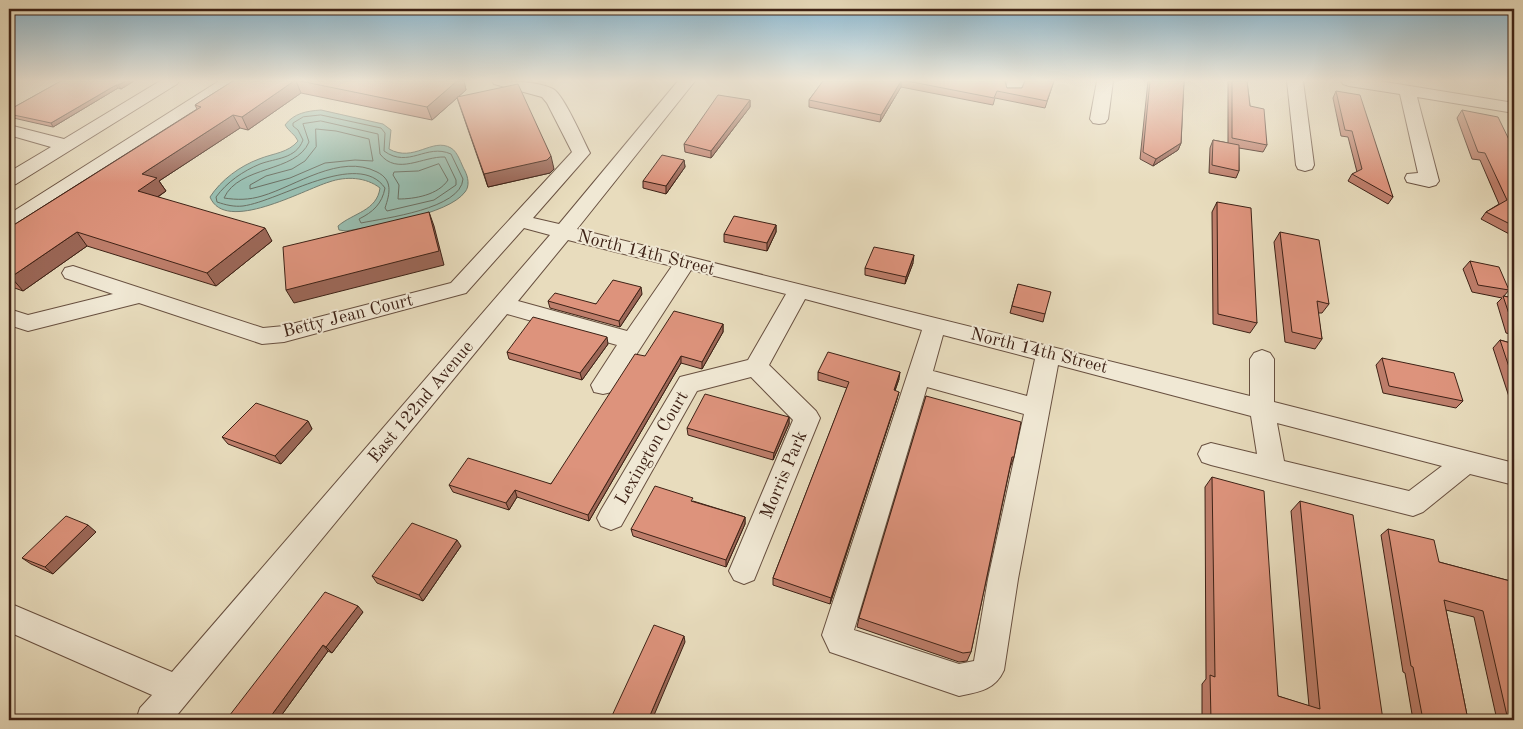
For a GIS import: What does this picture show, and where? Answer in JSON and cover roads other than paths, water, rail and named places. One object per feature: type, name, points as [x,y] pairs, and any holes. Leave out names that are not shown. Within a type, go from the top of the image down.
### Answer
[{"type":"street","points":[[9,180],[115,115]]},
{"type":"street","points":[[9,223],[176,115]]},
{"type":"street","name":"Betty Jean Court","points":[[73,273],[262,336],[284,334],[458,288],[581,154],[561,115]]},
{"type":"street","name":"East 122nd Avenue","points":[[152,720],[502,306],[659,115]]},
{"type":"street","points":[[1100,120],[1101,115]]},
{"type":"street","points":[[1299,115],[1305,165]]},
{"type":"street","points":[[1413,115],[1429,181],[1414,178]]},
{"type":"street","points":[[98,125],[142,136]]},
{"type":"street","points":[[9,130],[126,147]]},
{"type":"street","points":[[519,221],[563,233]]},
{"type":"street","name":"North 14th Street","points":[[563,233],[799,290],[1514,474]]},
{"type":"street","points":[[603,385],[685,263]]},
{"type":"street","points":[[756,367],[799,290]]},
{"type":"street","points":[[9,317],[28,323],[140,295]]},
{"type":"street","points":[[502,306],[633,341]]},
{"type":"street","points":[[935,325],[837,635],[840,641],[959,680],[977,677],[988,670],[1003,579],[1048,354]]},
{"type":"street","points":[[1262,359],[1262,409],[1272,469]]},
{"type":"street","name":"Lexington Court","points":[[612,518],[689,384],[756,367]]},
{"type":"street","name":"Morris Park","points":[[744,572],[807,418],[756,367]]},
{"type":"street","points":[[919,376],[1037,408]]},
{"type":"street","points":[[1211,454],[1413,504],[1467,461]]},
{"type":"street","points":[[9,616],[177,690]]},
{"type":"water","points":[[297,115],[343,115],[383,124],[391,130],[389,149],[398,153],[415,152],[437,145],[444,145],[451,148],[457,155],[466,173],[467,190],[456,200],[427,213],[391,223],[346,231],[339,230],[338,226],[369,207],[378,196],[380,188],[369,182],[349,178],[329,182],[284,200],[247,211],[231,211],[218,207],[210,197],[225,179],[252,162],[290,148],[298,141],[285,125]]}]
